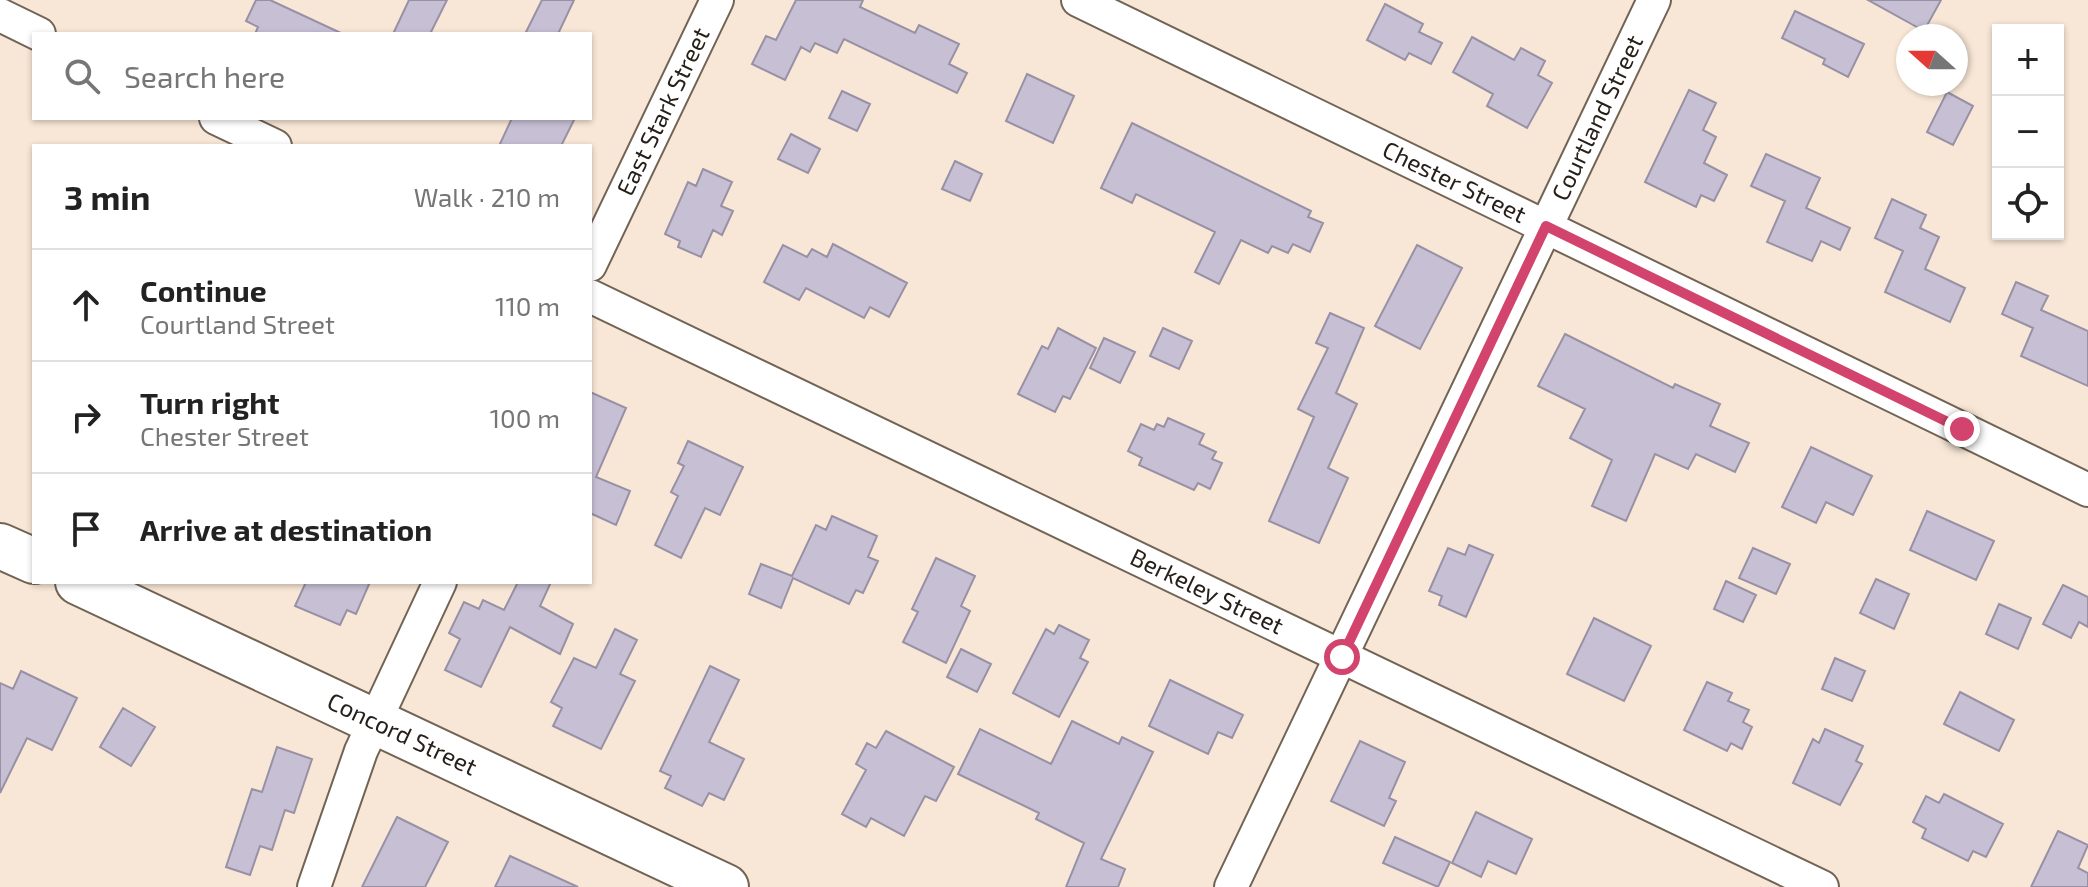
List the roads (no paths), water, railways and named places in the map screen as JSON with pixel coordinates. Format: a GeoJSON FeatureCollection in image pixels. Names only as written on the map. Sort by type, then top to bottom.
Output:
{"type":"FeatureCollection","features":[{"type":"Feature","properties":{"kind":"main road"},"geometry":{"type":"LineString","coordinates":[[0,546],[32,560]]}},
{"type":"Feature","properties":{"kind":"main road","name":"Concord Street"},"geometry":{"type":"LineString","coordinates":[[82,584],[726,887]]}},
{"type":"Feature","properties":{"kind":"street","name":"East Stark Street"},"geometry":{"type":"LineString","coordinates":[[592,261],[717,0]]}},
{"type":"Feature","properties":{"kind":"street","name":"Chester Street"},"geometry":{"type":"LineString","coordinates":[[1078,0],[2088,490]]}},
{"type":"Feature","properties":{"kind":"street","name":"Courtland Street"},"geometry":{"type":"LineString","coordinates":[[1231,887],[1654,0]]}},
{"type":"Feature","properties":{"kind":"street"},"geometry":{"type":"LineString","coordinates":[[0,15],[35,32]]}},
{"type":"Feature","properties":{"kind":"street"},"geometry":{"type":"LineString","coordinates":[[220,120],[271,144]]}},
{"type":"Feature","properties":{"kind":"street","name":"Berkeley Street"},"geometry":{"type":"LineString","coordinates":[[592,297],[1822,887]]}},
{"type":"Feature","properties":{"kind":"street"},"geometry":{"type":"LineString","coordinates":[[314,887],[375,721],[439,584]]}}]}
